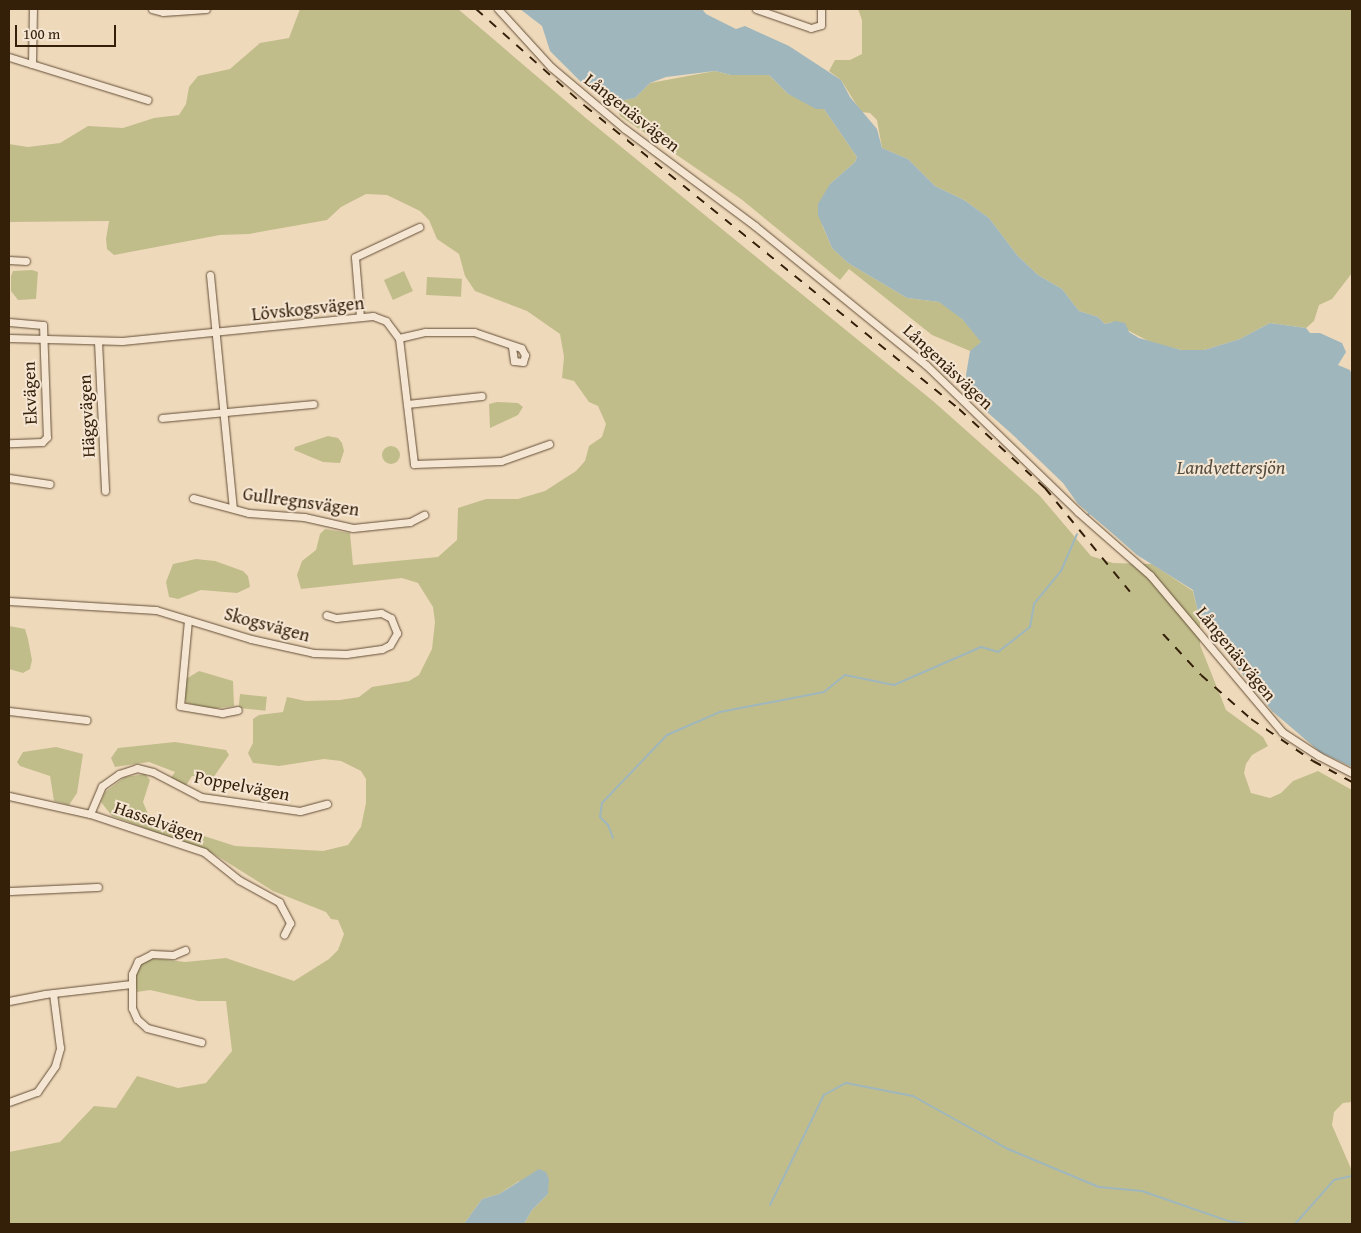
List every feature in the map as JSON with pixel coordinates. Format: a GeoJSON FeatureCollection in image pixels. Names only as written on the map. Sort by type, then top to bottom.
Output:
{"type":"FeatureCollection","features":[{"type":"Feature","properties":{"kind":"street"},"geometry":{"type":"LineString","coordinates":[[32,64],[33,9]]}},
{"type":"Feature","properties":{"kind":"street"},"geometry":{"type":"LineString","coordinates":[[152,9],[163,12],[206,9]]}},
{"type":"Feature","properties":{"kind":"street","name":"Långenäsvägen"},"geometry":{"type":"LineString","coordinates":[[498,9],[551,67],[617,123],[755,226],[926,365],[1078,512],[1150,575],[1278,727],[1319,756],[1352,773]]}},
{"type":"Feature","properties":{"kind":"street"},"geometry":{"type":"LineString","coordinates":[[756,9],[811,28],[818,28],[823,22],[821,9]]}},
{"type":"Feature","properties":{"kind":"street"},"geometry":{"type":"LineString","coordinates":[[9,57],[148,100]]}},
{"type":"Feature","properties":{"kind":"street"},"geometry":{"type":"LineString","coordinates":[[360,317],[355,257],[419,227]]}},
{"type":"Feature","properties":{"kind":"street"},"geometry":{"type":"LineString","coordinates":[[9,260],[26,261]]}},
{"type":"Feature","properties":{"kind":"street"},"geometry":{"type":"LineString","coordinates":[[210,275],[217,333]]}},
{"type":"Feature","properties":{"kind":"street","name":"Lövskogsvägen"},"geometry":{"type":"LineString","coordinates":[[9,338],[98,341],[217,333],[360,317],[381,319],[399,338]]}},
{"type":"Feature","properties":{"kind":"street","name":"Ekvägen"},"geometry":{"type":"LineString","coordinates":[[9,322],[43,325],[46,437],[42,442],[9,443]]}},
{"type":"Feature","properties":{"kind":"street"},"geometry":{"type":"LineString","coordinates":[[512,346],[474,332],[425,332],[399,338],[414,464],[500,461],[549,444]]}},
{"type":"Feature","properties":{"kind":"street","name":"Gullregnsvägen"},"geometry":{"type":"LineString","coordinates":[[217,333],[233,508]]}},
{"type":"Feature","properties":{"kind":"street","name":"Häggvägen"},"geometry":{"type":"LineString","coordinates":[[98,341],[105,491]]}},
{"type":"Feature","properties":{"kind":"street"},"geometry":{"type":"LineString","coordinates":[[407,404],[482,396]]}},
{"type":"Feature","properties":{"kind":"street"},"geometry":{"type":"LineString","coordinates":[[162,418],[224,414],[313,404]]}},
{"type":"Feature","properties":{"kind":"street"},"geometry":{"type":"LineString","coordinates":[[9,478],[50,484]]}},
{"type":"Feature","properties":{"kind":"street","name":"Gullregnsvägen"},"geometry":{"type":"LineString","coordinates":[[193,498],[249,513],[304,516],[352,528],[410,522],[424,515]]}},
{"type":"Feature","properties":{"kind":"street","name":"Skogsvägen"},"geometry":{"type":"LineString","coordinates":[[9,600],[147,608],[251,639],[314,653],[346,654],[382,649],[390,645],[398,633],[391,618],[381,613],[336,618],[326,615]]}},
{"type":"Feature","properties":{"kind":"street"},"geometry":{"type":"LineString","coordinates":[[188,620],[180,706],[222,713],[238,710]]}},
{"type":"Feature","properties":{"kind":"street"},"geometry":{"type":"LineString","coordinates":[[9,711],[86,720]]}},
{"type":"Feature","properties":{"kind":"street","name":"Poppelvägen"},"geometry":{"type":"LineString","coordinates":[[90,814],[102,786],[118,774],[137,768],[154,772],[201,797],[216,800],[300,811],[327,804]]}},
{"type":"Feature","properties":{"kind":"street","name":"Hasselvägen"},"geometry":{"type":"LineString","coordinates":[[9,796],[90,814],[204,852],[239,880],[280,902],[290,923],[284,935]]}},
{"type":"Feature","properties":{"kind":"street"},"geometry":{"type":"LineString","coordinates":[[9,891],[98,887]]}},
{"type":"Feature","properties":{"kind":"street"},"geometry":{"type":"LineString","coordinates":[[185,950],[173,955],[143,956],[134,966],[131,984],[132,1008],[141,1024],[201,1042]]}},
{"type":"Feature","properties":{"kind":"street"},"geometry":{"type":"LineString","coordinates":[[9,1001],[53,993],[131,984]]}},
{"type":"Feature","properties":{"kind":"street"},"geometry":{"type":"LineString","coordinates":[[9,1102],[32,1096],[44,1085],[55,1066],[60,1048],[53,993]]}},
{"type":"Feature","properties":{"kind":"shaded area"},"geometry":{"type":"Polygon","coordinates":[[[300,9],[458,9],[587,119],[933,401],[1040,496],[1091,556],[1113,563],[1152,564],[1193,591],[1200,621],[1200,645],[1226,710],[1263,737],[1268,746],[1252,755],[1246,764],[1244,773],[1251,793],[1270,798],[1281,793],[1293,781],[1318,771],[1352,790],[1352,1102],[1343,1103],[1334,1112],[1332,1125],[1352,1171],[1352,1224],[524,1224],[532,1210],[548,1194],[519,1181],[499,1194],[482,1199],[464,1224],[9,1224],[9,1152],[60,1142],[94,1106],[116,1108],[137,1076],[178,1088],[206,1083],[232,1051],[226,1001],[198,1001],[150,990],[137,992],[135,981],[140,964],[153,958],[185,962],[226,958],[294,981],[329,959],[338,950],[344,934],[338,920],[331,919],[326,912],[273,891],[214,854],[112,816],[101,802],[105,792],[125,777],[145,774],[150,780],[143,802],[148,814],[201,835],[235,846],[323,851],[348,845],[361,827],[366,803],[366,779],[361,771],[341,761],[324,759],[279,766],[253,763],[248,753],[253,743],[253,719],[259,715],[283,712],[287,697],[306,701],[340,700],[359,697],[372,687],[409,681],[419,675],[432,649],[435,622],[433,607],[418,583],[402,578],[301,589],[297,575],[302,561],[316,550],[320,534],[325,529],[350,533],[353,565],[438,557],[457,540],[458,508],[486,499],[518,499],[545,491],[576,471],[585,461],[589,446],[602,437],[606,424],[598,406],[589,402],[574,381],[562,378],[564,357],[560,334],[527,311],[475,291],[465,276],[459,254],[437,239],[429,220],[420,211],[387,195],[366,194],[341,207],[327,220],[249,234],[220,235],[114,255],[107,249],[106,239],[109,221],[9,222],[9,144],[28,147],[60,143],[88,126],[123,128],[154,118],[179,115],[186,104],[189,87],[198,76],[230,69],[260,43],[289,38],[300,9]]]}},
{"type":"Feature","properties":{"kind":"shaded area"},"geometry":{"type":"Polygon","coordinates":[[[858,9],[1352,9],[1352,273],[1332,299],[1319,305],[1314,321],[1306,328],[1270,323],[1240,339],[1204,350],[1181,350],[1152,343],[1112,322],[1105,324],[1098,317],[1079,311],[1062,289],[1038,275],[1017,255],[989,218],[964,200],[935,186],[908,159],[882,148],[877,120],[870,113],[861,112],[841,80],[829,71],[835,60],[850,60],[862,54],[862,20],[858,9]]]}},
{"type":"Feature","properties":{"kind":"shaded area"},"geometry":{"type":"Polygon","coordinates":[[[715,71],[731,75],[769,75],[788,94],[824,109],[857,157],[855,162],[830,184],[822,225],[832,248],[848,263],[907,298],[939,302],[955,312],[977,334],[981,342],[977,348],[970,351],[932,335],[849,269],[840,280],[741,199],[620,116],[615,102],[635,98],[650,83],[715,71]]]}},
{"type":"Feature","properties":{"kind":"shaded area"},"geometry":{"type":"Polygon","coordinates":[[[32,270],[38,272],[36,299],[18,300],[11,291],[13,271],[32,270]]]}},
{"type":"Feature","properties":{"kind":"shaded area"},"geometry":{"type":"Polygon","coordinates":[[[404,271],[413,291],[393,300],[384,280],[404,271]]]}},
{"type":"Feature","properties":{"kind":"shaded area"},"geometry":{"type":"Polygon","coordinates":[[[427,277],[462,279],[461,297],[426,295],[427,277]]]}},
{"type":"Feature","properties":{"kind":"shaded area"},"geometry":{"type":"Polygon","coordinates":[[[497,402],[518,403],[523,407],[518,415],[490,428],[489,404],[497,402]]]}},
{"type":"Feature","properties":{"kind":"shaded area"},"geometry":{"type":"Polygon","coordinates":[[[328,436],[338,438],[342,443],[344,451],[340,463],[323,462],[294,450],[295,447],[328,436]]]}},
{"type":"Feature","properties":{"kind":"shaded area"},"geometry":{"type":"Polygon","coordinates":[[[391,446],[397,449],[400,455],[397,461],[391,464],[385,461],[382,455],[385,449],[391,446]]]}},
{"type":"Feature","properties":{"kind":"shaded area"},"geometry":{"type":"Polygon","coordinates":[[[196,559],[215,561],[243,571],[248,576],[250,587],[237,593],[201,590],[178,599],[169,597],[166,582],[173,564],[196,559]]]}},
{"type":"Feature","properties":{"kind":"shaded area"},"geometry":{"type":"Polygon","coordinates":[[[9,626],[25,629],[28,639],[32,660],[30,669],[23,673],[9,669],[9,626]]]}},
{"type":"Feature","properties":{"kind":"shaded area"},"geometry":{"type":"Polygon","coordinates":[[[199,671],[233,681],[234,706],[211,709],[187,703],[184,696],[186,679],[199,671]]]}},
{"type":"Feature","properties":{"kind":"shaded area"},"geometry":{"type":"Polygon","coordinates":[[[240,694],[267,697],[265,711],[239,708],[240,694]]]}},
{"type":"Feature","properties":{"kind":"shaded area"},"geometry":{"type":"Polygon","coordinates":[[[175,742],[226,750],[229,755],[213,778],[192,776],[185,787],[170,779],[175,772],[149,762],[115,767],[111,758],[118,748],[175,742]]]}},
{"type":"Feature","properties":{"kind":"shaded area"},"geometry":{"type":"Polygon","coordinates":[[[56,747],[83,754],[77,793],[69,805],[54,801],[50,776],[20,766],[17,762],[23,752],[56,747]]]}},
{"type":"Feature","properties":{"kind":"water","name":"Landvettersjön"},"geometry":{"type":"Polygon","coordinates":[[[520,9],[702,9],[706,14],[736,29],[745,26],[789,46],[841,80],[850,97],[877,129],[882,148],[908,159],[935,186],[964,200],[989,218],[1017,255],[1038,275],[1062,289],[1079,311],[1098,317],[1105,324],[1116,321],[1125,323],[1129,332],[1139,338],[1181,350],[1204,350],[1240,339],[1270,323],[1306,328],[1310,333],[1320,333],[1342,343],[1346,352],[1338,365],[1350,370],[1352,376],[1352,767],[1320,752],[1272,711],[1200,621],[1193,590],[1137,555],[1078,504],[1063,483],[969,396],[966,375],[970,351],[981,342],[962,319],[939,302],[907,298],[848,263],[832,248],[818,215],[818,204],[830,184],[855,162],[857,157],[824,109],[816,109],[788,94],[769,75],[731,75],[715,71],[666,77],[650,83],[635,98],[615,102],[585,86],[550,51],[542,26],[520,9]]]}},
{"type":"Feature","properties":{"kind":"water"},"geometry":{"type":"Polygon","coordinates":[[[539,1169],[546,1172],[549,1179],[548,1194],[532,1210],[524,1224],[464,1224],[482,1199],[499,1194],[539,1169]]]}},
{"type":"Feature","properties":{"kind":"waterway"},"geometry":{"type":"LineString","coordinates":[[613,838],[608,825],[600,817],[602,803],[667,735],[720,712],[824,692],[845,675],[894,685],[981,647],[998,652],[1030,627],[1034,604],[1061,571],[1077,534]]}},
{"type":"Feature","properties":{"kind":"waterway"},"geometry":{"type":"LineString","coordinates":[[770,1205],[824,1095],[846,1083],[913,1096],[1008,1149],[1099,1187],[1142,1191],[1228,1221],[1247,1224]]}},
{"type":"Feature","properties":{"kind":"waterway"},"geometry":{"type":"LineString","coordinates":[[1295,1224],[1334,1180],[1352,1176]]}},
{"type":"Feature","properties":{"kind":"railway"},"geometry":{"type":"LineString","coordinates":[[476,9],[585,106],[959,409],[1045,488],[1130,592]]}},
{"type":"Feature","properties":{"kind":"railway"},"geometry":{"type":"LineString","coordinates":[[1163,634],[1201,675],[1251,719],[1313,761],[1352,782]]}}]}
